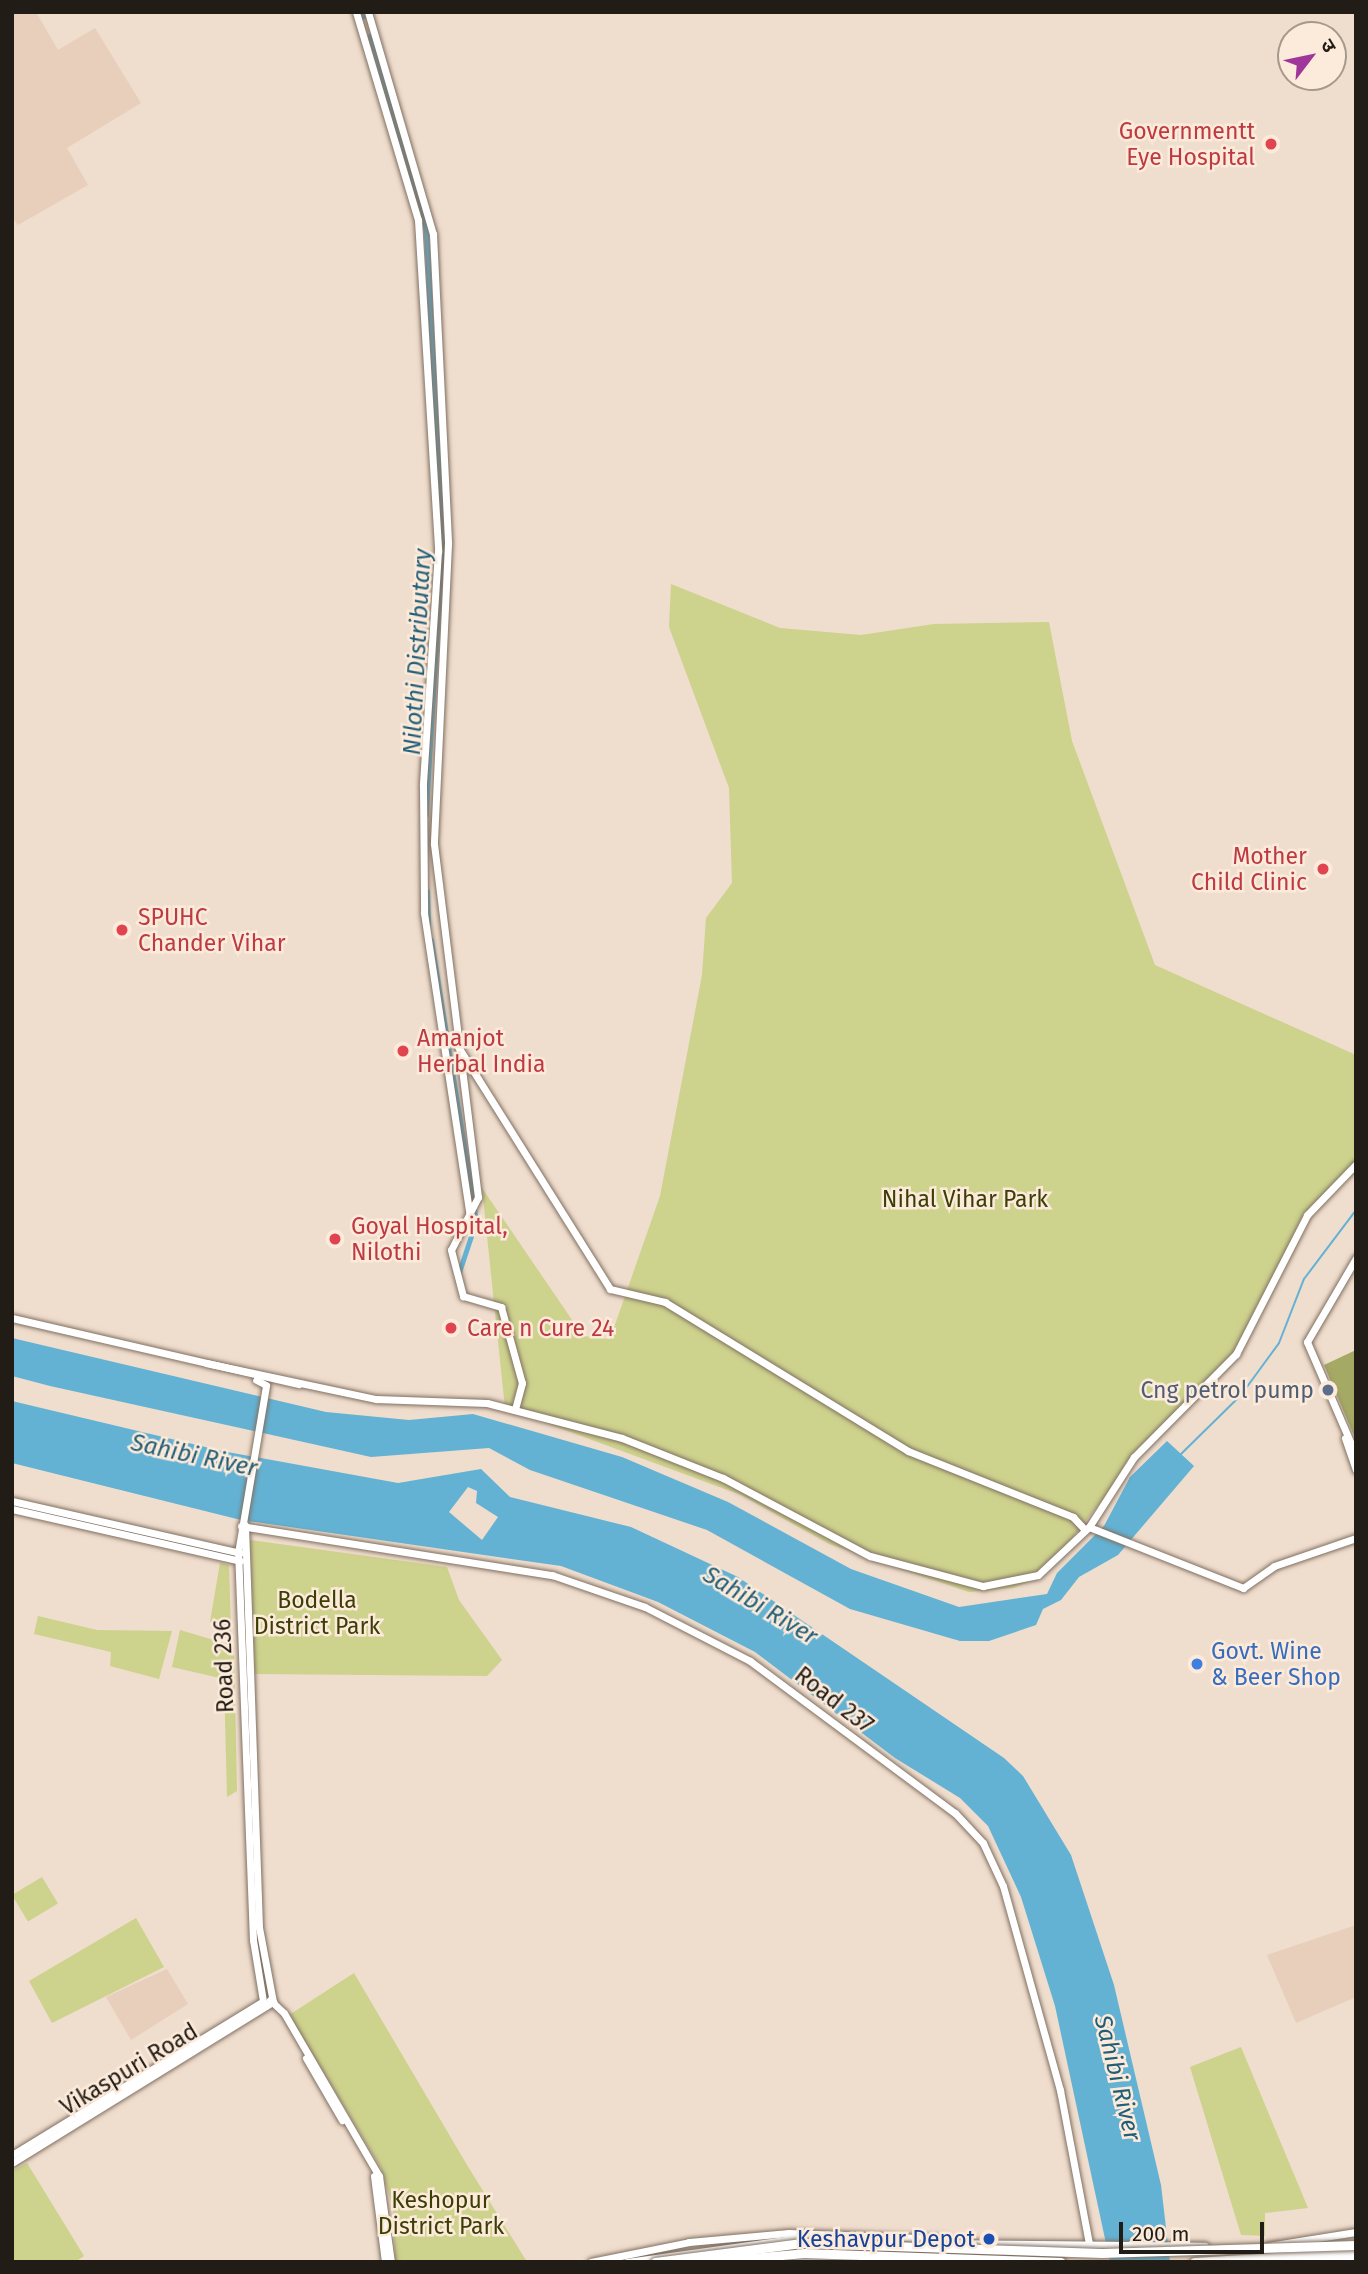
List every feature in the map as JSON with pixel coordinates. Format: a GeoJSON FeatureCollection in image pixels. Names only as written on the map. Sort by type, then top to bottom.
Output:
{"type":"FeatureCollection","features":[{"type":"Feature","properties":{"kind":"main road"},"geometry":{"type":"LineString","coordinates":[[655,2262],[802,2244],[1102,2253],[1356,2244]]}},
{"type":"Feature","properties":{"kind":"main road"},"geometry":{"type":"LineString","coordinates":[[706,2262],[804,2253],[1060,2262]]}},
{"type":"Feature","properties":{"kind":"main road"},"geometry":{"type":"LineString","coordinates":[[1194,2262],[1356,2255]]}},
{"type":"Feature","properties":{"kind":"street"},"geometry":{"type":"LineString","coordinates":[[356,12],[418,219],[438,551],[423,786],[424,913],[473,1209]]}},
{"type":"Feature","properties":{"kind":"street"},"geometry":{"type":"LineString","coordinates":[[368,12],[433,234],[448,544],[434,844],[473,1209],[451,1245],[458,1290],[502,1307],[522,1384],[515,1410]]}},
{"type":"Feature","properties":{"kind":"street"},"geometry":{"type":"LineString","coordinates":[[457,1045],[610,1289],[665,1302],[897,1445],[1073,1517],[1089,1528],[1131,1547],[1243,1588],[1274,1566],[1356,1538]]}},
{"type":"Feature","properties":{"kind":"street"},"geometry":{"type":"LineString","coordinates":[[206,1363],[243,1376],[376,1399],[515,1410],[630,1440],[718,1476],[870,1556],[941,1579],[983,1586],[1023,1582],[1052,1566],[1089,1528],[1133,1457],[1236,1354],[1307,1215],[1356,1164]]}},
{"type":"Feature","properties":{"kind":"street"},"geometry":{"type":"LineString","coordinates":[[1356,1258],[1307,1342],[1356,1470]]}},
{"type":"Feature","properties":{"kind":"street"},"geometry":{"type":"LineString","coordinates":[[12,1318],[206,1363],[268,1381]]}},
{"type":"Feature","properties":{"kind":"street"},"geometry":{"type":"LineString","coordinates":[[268,1381],[243,1525],[259,1927],[271,2006],[374,2175],[386,2224],[391,2262]]}},
{"type":"Feature","properties":{"kind":"street"},"geometry":{"type":"LineString","coordinates":[[1345,1437],[1356,1455]]}},
{"type":"Feature","properties":{"kind":"street"},"geometry":{"type":"LineString","coordinates":[[12,1501],[243,1557]]}},
{"type":"Feature","properties":{"kind":"street"},"geometry":{"type":"LineString","coordinates":[[12,1509],[243,1557]]}},
{"type":"Feature","properties":{"kind":"street","name":"Road 237"},"geometry":{"type":"LineString","coordinates":[[243,1525],[552,1575],[645,1607],[750,1661],[955,1812],[983,1843],[1003,1886],[1060,2090],[1089,2243]]}},
{"type":"Feature","properties":{"kind":"street","name":"Road 236"},"geometry":{"type":"LineString","coordinates":[[243,1557],[253,1940],[262,2000]]}},
{"type":"Feature","properties":{"kind":"street"},"geometry":{"type":"LineString","coordinates":[[262,2000],[271,2006]]}},
{"type":"Feature","properties":{"kind":"street","name":"Vikaspuri Road"},"geometry":{"type":"LineString","coordinates":[[12,2155],[262,2000]]}},
{"type":"Feature","properties":{"kind":"street","name":"Vikaspuri Road"},"geometry":{"type":"LineString","coordinates":[[12,2164],[271,2006]]}},
{"type":"Feature","properties":{"kind":"street"},"geometry":{"type":"LineString","coordinates":[[385,2262],[386,2224]]}},
{"type":"Feature","properties":{"kind":"street"},"geometry":{"type":"LineString","coordinates":[[1268,2246],[1356,2232]]}},
{"type":"Feature","properties":{"kind":"street"},"geometry":{"type":"LineString","coordinates":[[591,2262],[689,2242],[789,2233],[1002,2244]]}},
{"type":"Feature","properties":{"kind":"street"},"geometry":{"type":"LineString","coordinates":[[627,2262],[739,2244],[836,2240],[951,2244],[1356,2244]]}},
{"type":"Feature","properties":{"kind":"street"},"geometry":{"type":"LineString","coordinates":[[834,2261],[836,2240]]}},
{"type":"Feature","properties":{"kind":"street"},"geometry":{"type":"LineString","coordinates":[[950,2262],[951,2244]]}},
{"type":"Feature","properties":{"kind":"street"},"geometry":{"type":"LineString","coordinates":[[1303,2262],[1356,2255]]}},
{"type":"Feature","properties":{"kind":"street"},"geometry":{"type":"LineString","coordinates":[[741,2262],[852,2262]]}},
{"type":"Feature","properties":{"kind":"shaded area"},"geometry":{"type":"Polygon","coordinates":[[[12,12],[36,12],[58,50],[95,28],[141,103],[67,148],[88,185],[18,225],[12,217],[12,12]]]}},
{"type":"Feature","properties":{"kind":"shaded area"},"geometry":{"type":"Polygon","coordinates":[[[1356,1925],[1356,1997],[1296,2023],[1267,1955],[1356,1925]]]}},
{"type":"Feature","properties":{"kind":"shaded area"},"geometry":{"type":"Polygon","coordinates":[[[167,1969],[188,2004],[131,2040],[106,1997],[167,1969]]]}},
{"type":"Feature","properties":{"kind":"green space","name":"Nihal Vihar Park"},"geometry":{"type":"Polygon","coordinates":[[[671,584],[780,628],[861,635],[934,624],[1049,622],[1072,741],[1155,965],[1356,1055],[1356,1164],[1314,1207],[1242,1351],[1153,1436],[1041,1577],[1013,1588],[969,1592],[829,1544],[741,1495],[505,1408],[482,1188],[583,1336],[610,1339],[660,1196],[702,975],[706,918],[732,883],[729,788],[669,627],[671,584]]]}},
{"type":"Feature","properties":{"kind":"green space"},"geometry":{"type":"Polygon","coordinates":[[[1356,1350],[1356,1440],[1324,1365],[1356,1350]]]}},
{"type":"Feature","properties":{"kind":"green space","name":"Bodella District Park"},"geometry":{"type":"Polygon","coordinates":[[[250,1540],[447,1567],[459,1600],[502,1660],[487,1676],[255,1674],[250,1540]]]}},
{"type":"Feature","properties":{"kind":"green space"},"geometry":{"type":"Polygon","coordinates":[[[220,1563],[229,1565],[231,1632],[210,1622],[220,1563]]]}},
{"type":"Feature","properties":{"kind":"green space"},"geometry":{"type":"Polygon","coordinates":[[[38,1616],[97,1630],[172,1631],[159,1679],[110,1666],[111,1652],[34,1634],[38,1616]]]}},
{"type":"Feature","properties":{"kind":"green space"},"geometry":{"type":"Polygon","coordinates":[[[180,1630],[234,1646],[237,1791],[227,1797],[224,1679],[172,1667],[180,1630]]]}},
{"type":"Feature","properties":{"kind":"green space"},"geometry":{"type":"Polygon","coordinates":[[[42,1877],[58,1904],[28,1922],[12,1895],[42,1877]]]}},
{"type":"Feature","properties":{"kind":"green space"},"geometry":{"type":"Polygon","coordinates":[[[136,1918],[164,1967],[52,2023],[29,1981],[136,1918]]]}},
{"type":"Feature","properties":{"kind":"green space","name":"Keshopur District Park"},"geometry":{"type":"Polygon","coordinates":[[[354,1973],[527,2262],[395,2262],[393,2208],[381,2168],[289,2015],[354,1973]]]}},
{"type":"Feature","properties":{"kind":"green space"},"geometry":{"type":"Polygon","coordinates":[[[1241,2047],[1308,2208],[1265,2213],[1265,2236],[1241,2235],[1190,2067],[1241,2047]]]}},
{"type":"Feature","properties":{"kind":"green space"},"geometry":{"type":"Polygon","coordinates":[[[27,2163],[84,2256],[75,2262],[12,2262],[12,2171],[27,2163]]]}},
{"type":"Feature","properties":{"kind":"water"},"geometry":{"type":"Polygon","coordinates":[[[12,1338],[326,1412],[409,1420],[473,1414],[622,1457],[728,1502],[851,1569],[959,1607],[1047,1594],[1057,1573],[1104,1526],[1130,1477],[1167,1441],[1194,1466],[1118,1555],[1079,1577],[1061,1600],[1043,1609],[1036,1625],[989,1641],[960,1641],[850,1609],[707,1530],[530,1470],[489,1448],[371,1457],[50,1386],[12,1376],[12,1338]]]}},
{"type":"Feature","properties":{"kind":"water","name":"Sahibi River"},"geometry":{"type":"Polygon","coordinates":[[[12,1401],[222,1451],[398,1483],[481,1469],[510,1497],[631,1527],[738,1577],[1004,1758],[1023,1776],[1071,1855],[1114,1985],[1161,2185],[1170,2262],[1110,2262],[1055,2006],[1021,1897],[988,1826],[960,1798],[895,1758],[755,1652],[658,1602],[561,1566],[241,1520],[12,1463],[12,1401]],[[468,1487],[449,1512],[482,1540],[498,1517],[476,1503],[477,1491],[468,1487]]]}},
{"type":"Feature","properties":{"kind":"waterway","name":"Nilothi Distributary"},"geometry":{"type":"LineString","coordinates":[[361,12],[363,17]]}},
{"type":"Feature","properties":{"kind":"waterway","name":"Nilothi Distributary"},"geometry":{"type":"LineString","coordinates":[[370,36],[426,230],[442,542],[426,815]]}},
{"type":"Feature","properties":{"kind":"waterway","name":"Nilothi Distributary"},"geometry":{"type":"LineString","coordinates":[[427,891],[428,923]]}},
{"type":"Feature","properties":{"kind":"waterway","name":"Nilothi Distributary"},"geometry":{"type":"LineString","coordinates":[[431,940],[476,1221],[459,1272]]}},
{"type":"Feature","properties":{"kind":"waterway"},"geometry":{"type":"LineString","coordinates":[[1179,1456],[1241,1395],[1279,1343],[1304,1279],[1356,1210]]}},
{"type":"Feature","properties":{"kind":"place","name":"Governmentt Eye Hospital"},"geometry":{"type":"Point","coordinates":[1271,144]}},
{"type":"Feature","properties":{"kind":"place","name":"Mother Child Clinic"},"geometry":{"type":"Point","coordinates":[1323,869]}},
{"type":"Feature","properties":{"kind":"place","name":"SPUHC Chander Vihar"},"geometry":{"type":"Point","coordinates":[122,930]}},
{"type":"Feature","properties":{"kind":"place","name":"Amanjot Herbal India"},"geometry":{"type":"Point","coordinates":[403,1051]}},
{"type":"Feature","properties":{"kind":"place","name":"Goyal Hospital, Nilothi"},"geometry":{"type":"Point","coordinates":[335,1239]}},
{"type":"Feature","properties":{"kind":"place","name":"Care n Cure 24"},"geometry":{"type":"Point","coordinates":[451,1328]}},
{"type":"Feature","properties":{"kind":"place","name":"Cng petrol pump"},"geometry":{"type":"Point","coordinates":[1328,1390]}},
{"type":"Feature","properties":{"kind":"place","name":"Govt. Wine & Beer Shop"},"geometry":{"type":"Point","coordinates":[1197,1664]}},
{"type":"Feature","properties":{"kind":"place","name":"Keshavpur Depot"},"geometry":{"type":"Point","coordinates":[989,2239]}}]}
